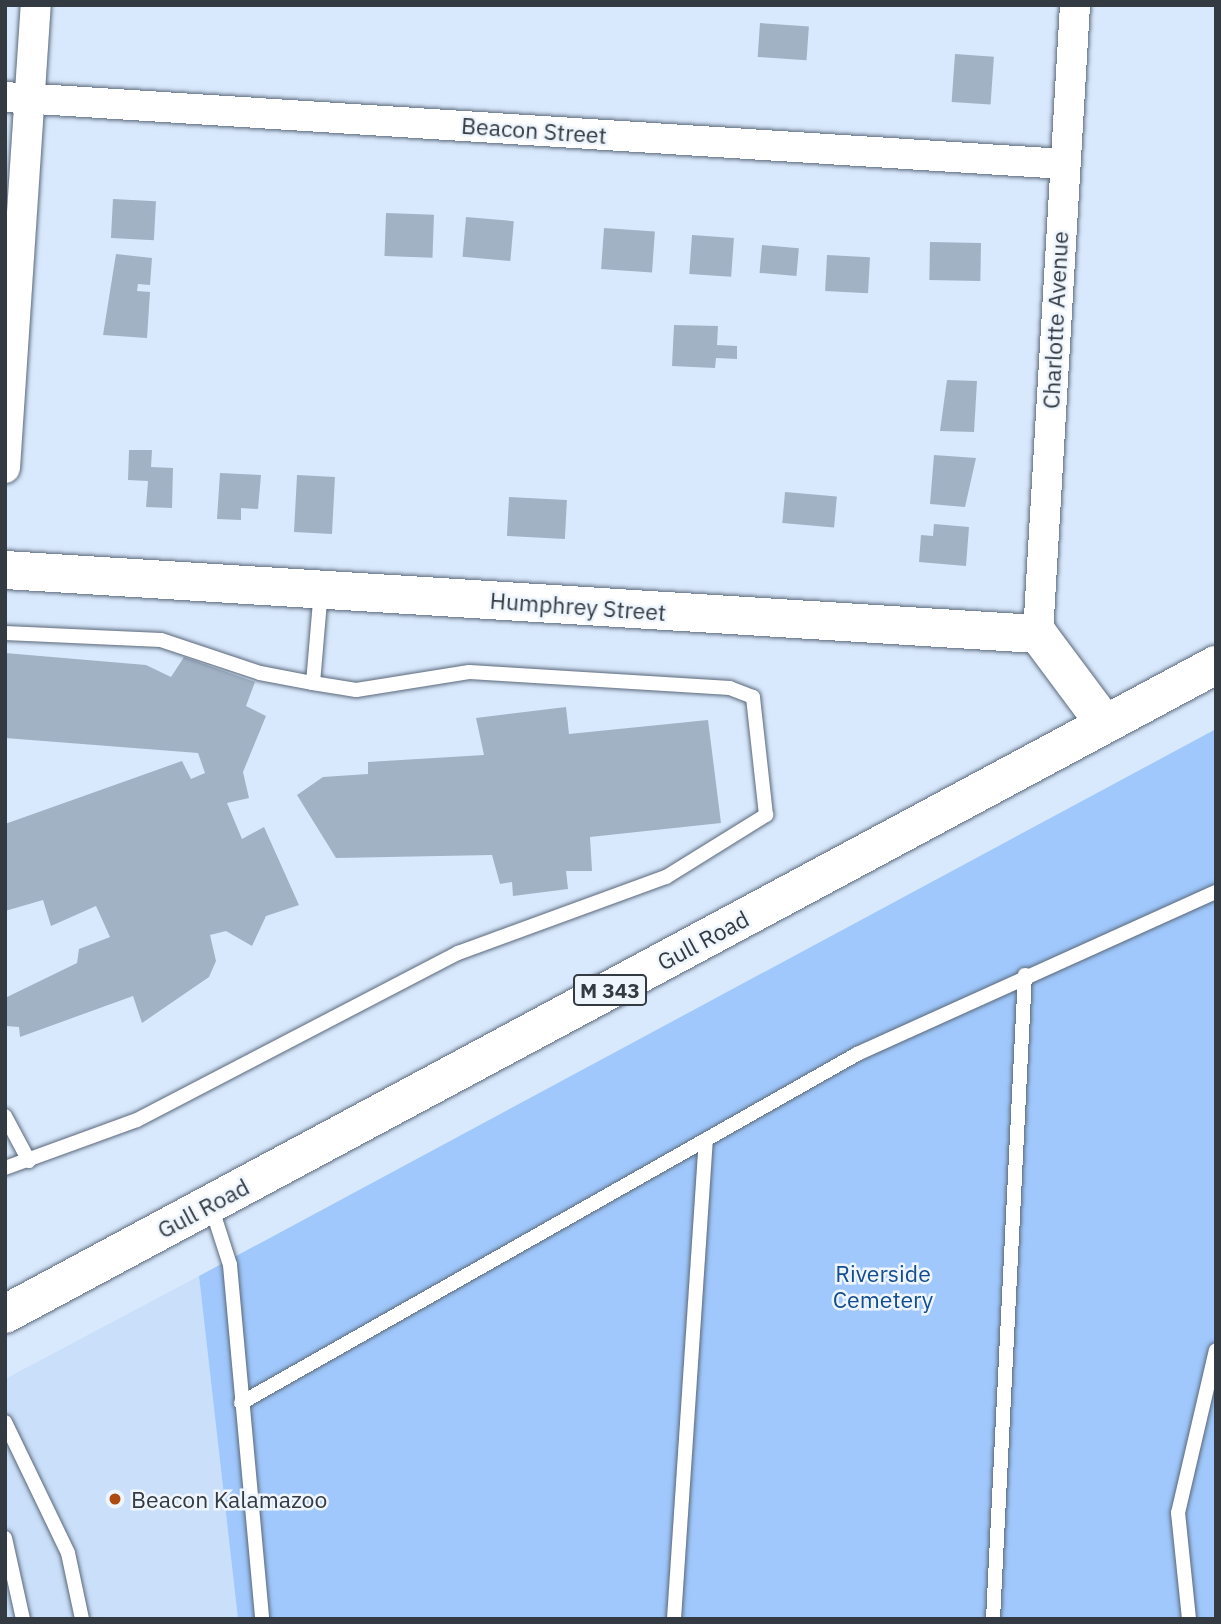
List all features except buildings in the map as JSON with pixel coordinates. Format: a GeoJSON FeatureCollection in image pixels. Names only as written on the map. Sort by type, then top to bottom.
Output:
{"type":"FeatureCollection","features":[{"type":"Feature","properties":{"kind":"main road","name":"Humphrey Street"},"geometry":{"type":"LineString","coordinates":[[5,570],[1038,634]]}},
{"type":"Feature","properties":{"kind":"main road"},"geometry":{"type":"LineString","coordinates":[[1038,634],[1105,724]]}},
{"type":"Feature","properties":{"kind":"main road","name":"Gull Road"},"geometry":{"type":"LineString","coordinates":[[5,1314],[1216,666]]}},
{"type":"Feature","properties":{"kind":"street"},"geometry":{"type":"LineString","coordinates":[[5,468],[17,98],[36,5]]}},
{"type":"Feature","properties":{"kind":"street","name":"Charlotte Avenue"},"geometry":{"type":"LineString","coordinates":[[1038,634],[1063,164],[1076,5]]}},
{"type":"Feature","properties":{"kind":"street","name":"Beacon Street"},"geometry":{"type":"LineString","coordinates":[[17,98],[1063,164]]}},
{"type":"Feature","properties":{"kind":"lane"},"geometry":{"type":"LineString","coordinates":[[313,683],[321,590]]}},
{"type":"Feature","properties":{"kind":"lane"},"geometry":{"type":"LineString","coordinates":[[5,633],[161,640],[260,673],[356,690],[469,672],[730,688],[753,697],[766,815],[666,877],[458,953],[137,1119],[5,1168]]}},
{"type":"Feature","properties":{"kind":"lane"},"geometry":{"type":"LineString","coordinates":[[241,1403],[857,1054],[1025,975],[1216,892]]}},
{"type":"Feature","properties":{"kind":"lane"},"geometry":{"type":"LineString","coordinates":[[993,1619],[1025,975]]}},
{"type":"Feature","properties":{"kind":"lane"},"geometry":{"type":"LineString","coordinates":[[5,1116],[29,1161]]}},
{"type":"Feature","properties":{"kind":"lane"},"geometry":{"type":"LineString","coordinates":[[674,1619],[706,1140]]}},
{"type":"Feature","properties":{"kind":"lane"},"geometry":{"type":"LineString","coordinates":[[210,1205],[230,1265],[262,1619]]}},
{"type":"Feature","properties":{"kind":"lane"},"geometry":{"type":"LineString","coordinates":[[1189,1619],[1178,1513],[1216,1350]]}},
{"type":"Feature","properties":{"kind":"lane"},"geometry":{"type":"LineString","coordinates":[[5,1422],[68,1553],[82,1619]]}},
{"type":"Feature","properties":{"kind":"lane"},"geometry":{"type":"LineString","coordinates":[[5,1538],[23,1619]]}},
{"type":"Feature","properties":{"kind":"shaded area","name":"Beacon Kalamazoo"},"geometry":{"type":"Polygon","coordinates":[[[199,1276],[238,1619],[5,1619],[5,1379],[199,1276]]]}},
{"type":"Feature","properties":{"kind":"green space","name":"Riverside Cemetery"},"geometry":{"type":"Polygon","coordinates":[[[1216,729],[1216,1619],[238,1619],[199,1276],[1216,729]]]}},
{"type":"Feature","properties":{"kind":"place","name":"Beacon Kalamazoo"},"geometry":{"type":"Point","coordinates":[115,1499]}}]}
